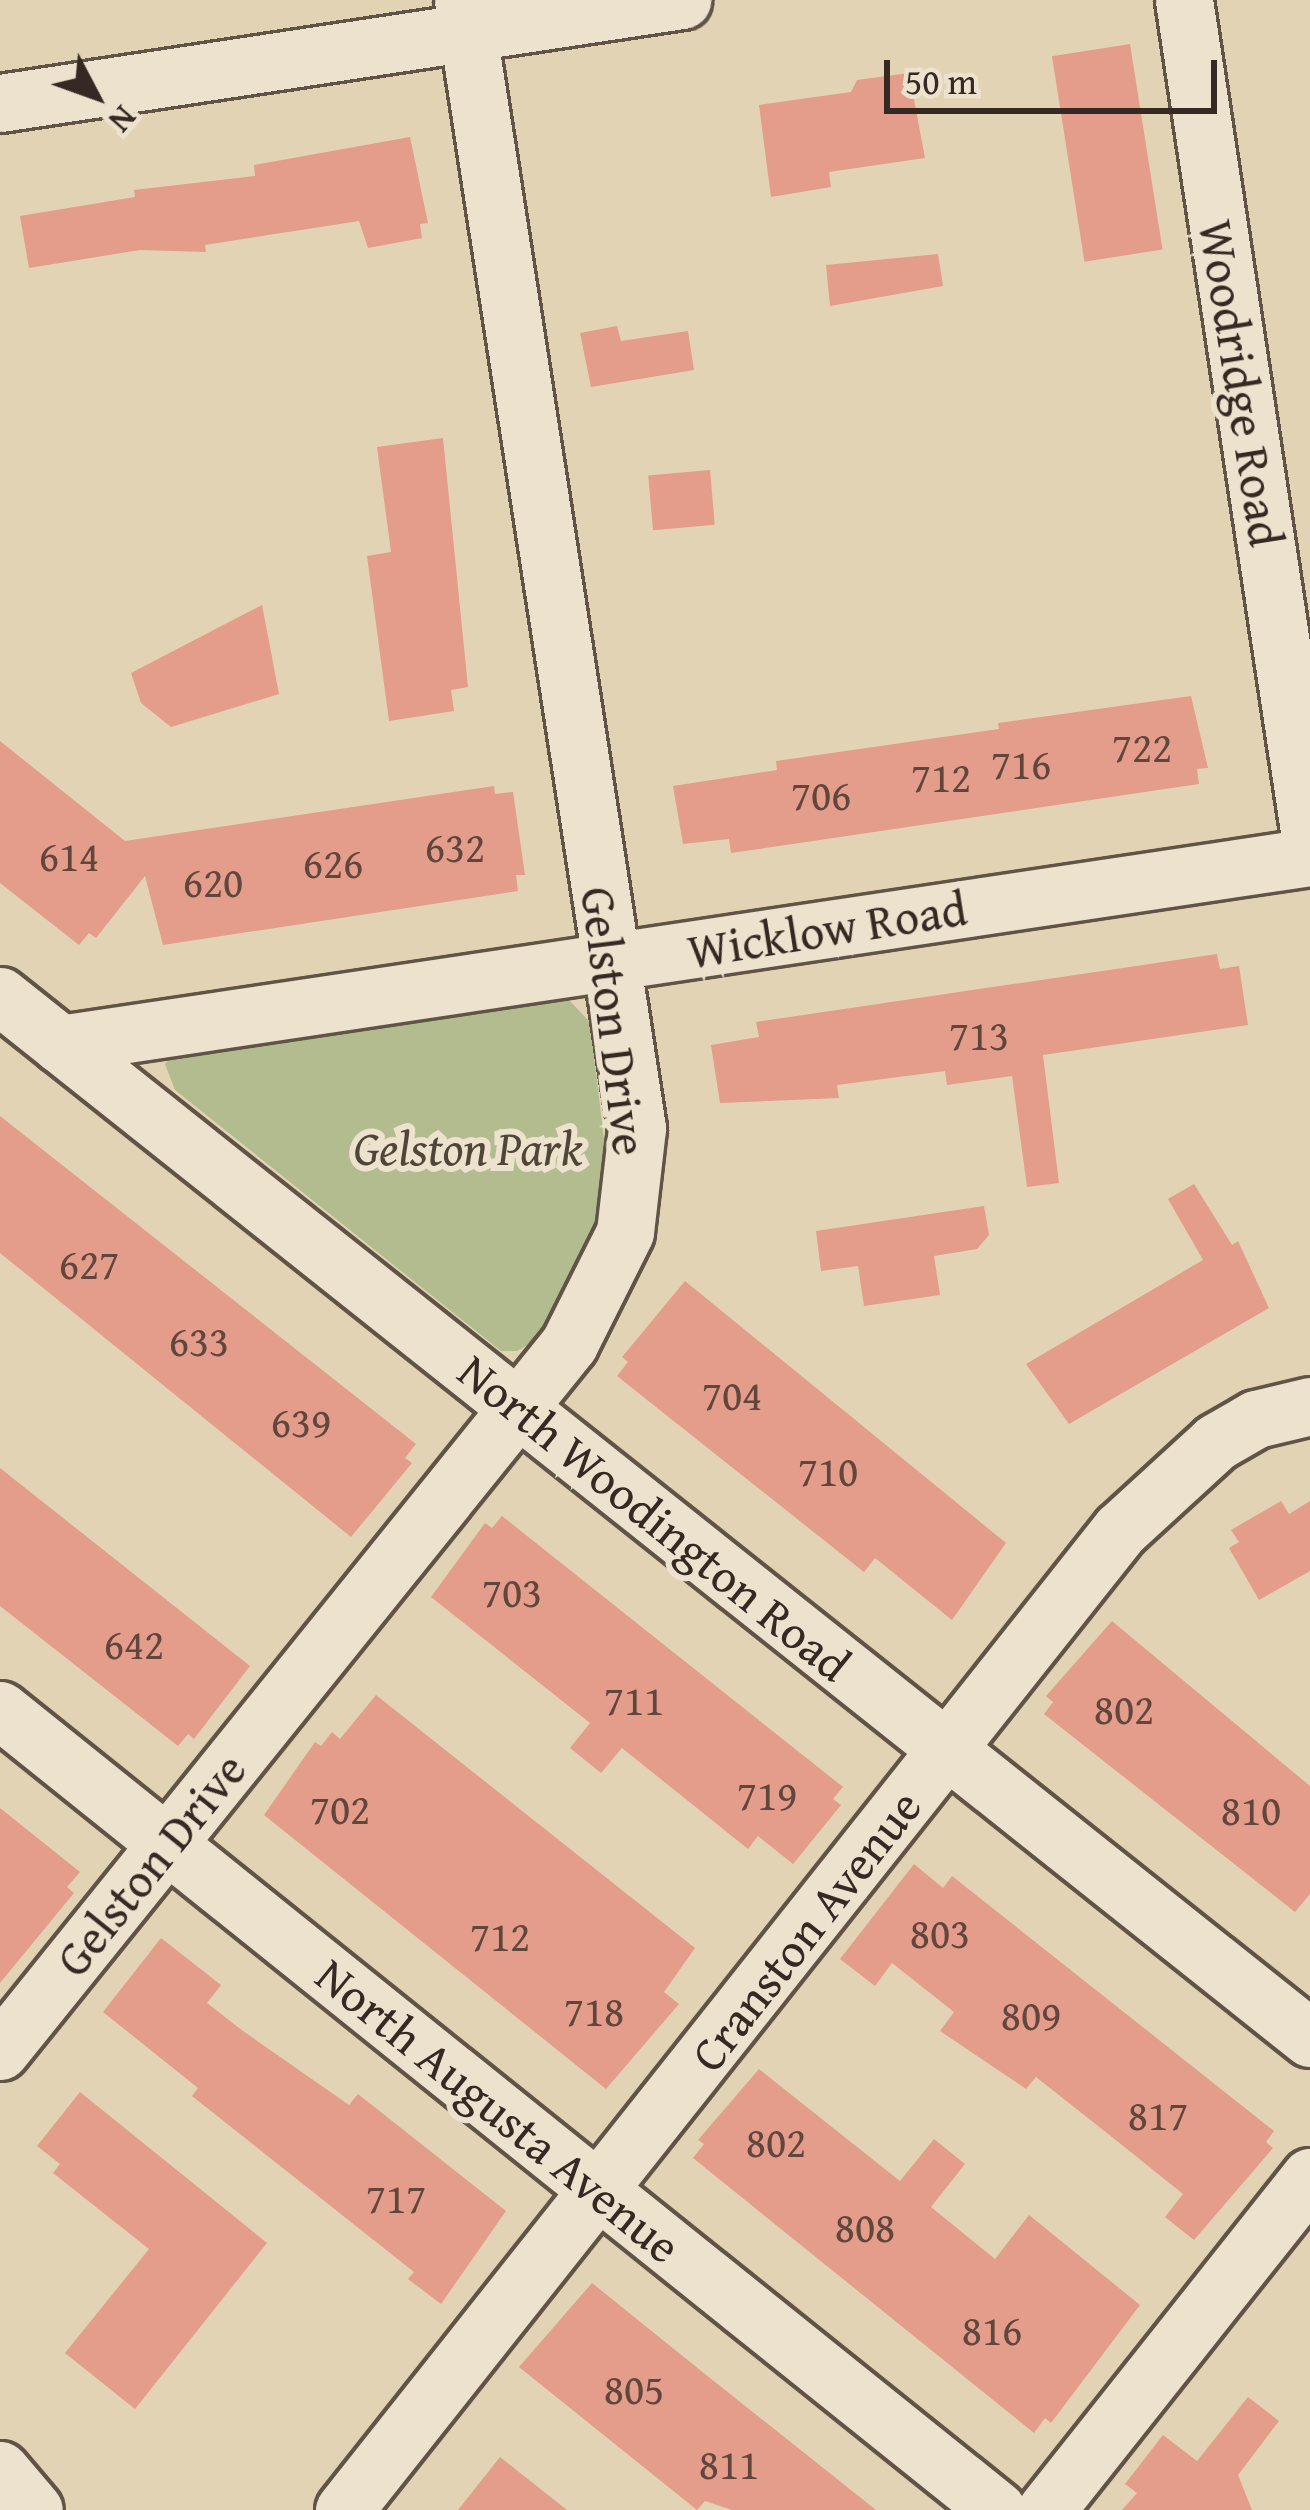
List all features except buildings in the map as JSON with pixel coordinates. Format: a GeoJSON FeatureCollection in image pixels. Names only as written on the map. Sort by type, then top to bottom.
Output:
{"type":"FeatureCollection","features":[{"type":"Feature","properties":{"kind":"street"},"geometry":{"type":"LineString","coordinates":[[0,103],[466,15],[682,0]]}},
{"type":"Feature","properties":{"kind":"street","name":"Woodridge Road"},"geometry":{"type":"LineString","coordinates":[[1184,0],[1310,837]]}},
{"type":"Feature","properties":{"kind":"street","name":"Gelston Drive"},"geometry":{"type":"LineString","coordinates":[[0,2051],[569,1344],[626,1232],[637,1128],[466,15]]}},
{"type":"Feature","properties":{"kind":"street","name":"Wicklow Road"},"geometry":{"type":"LineString","coordinates":[[60,1044],[1310,856]]}},
{"type":"Feature","properties":{"kind":"street","name":"North Woodington Road"},"geometry":{"type":"LineString","coordinates":[[0,996],[1310,2038]]}},
{"type":"Feature","properties":{"kind":"street","name":"Cranston Avenue"},"geometry":{"type":"LineString","coordinates":[[344,2510],[1120,1530],[1179,1472],[1256,1419],[1310,1406]]}},
{"type":"Feature","properties":{"kind":"street","name":"North Augusta Avenue"},"geometry":{"type":"LineString","coordinates":[[0,1710],[997,2510]]}},
{"type":"Feature","properties":{"kind":"street"},"geometry":{"type":"LineString","coordinates":[[1046,2510],[1310,2177]]}},
{"type":"Feature","properties":{"kind":"street"},"geometry":{"type":"LineString","coordinates":[[0,2470],[34,2510]]}},
{"type":"Feature","properties":{"kind":"green space","name":"Gelston Park"},"geometry":{"type":"Polygon","coordinates":[[[566,997],[590,1022],[608,1173],[598,1243],[540,1338],[517,1351],[501,1351],[175,1090],[165,1064],[180,1048],[566,997]]]}}]}
